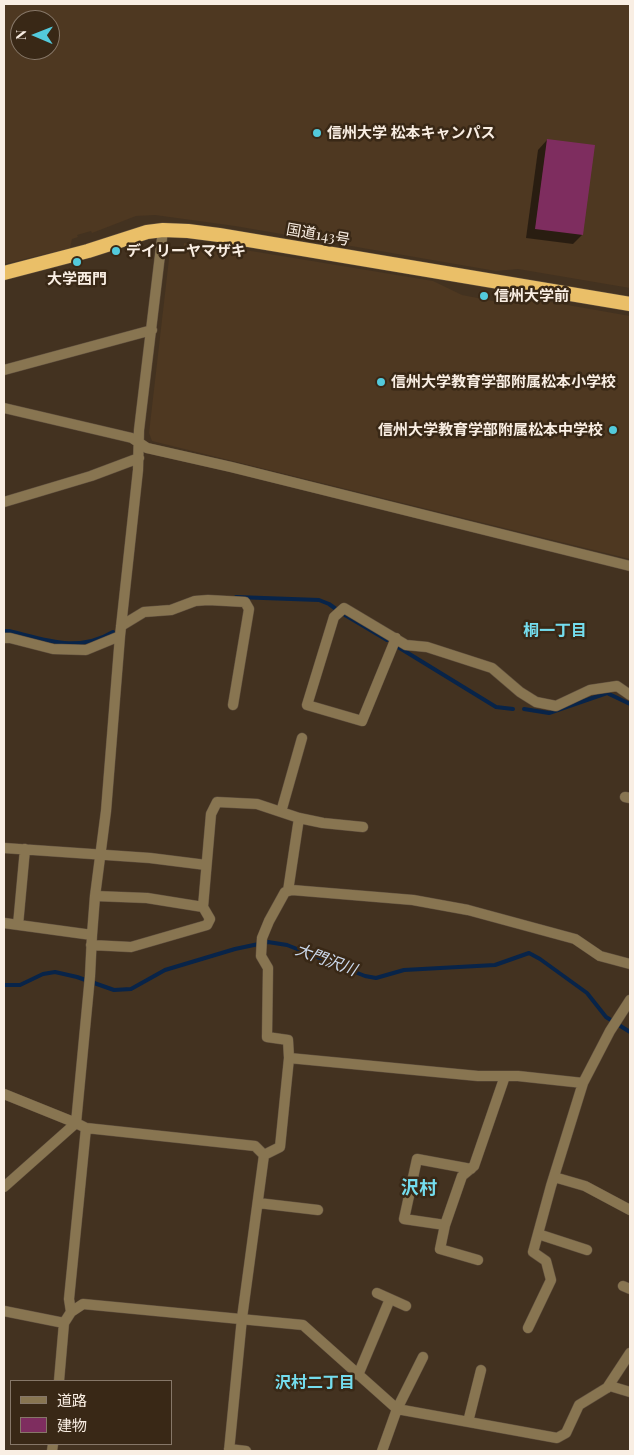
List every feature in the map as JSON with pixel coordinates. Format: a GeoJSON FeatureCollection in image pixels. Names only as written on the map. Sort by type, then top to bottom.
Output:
{"type":"FeatureCollection","features":[{"type":"Feature","properties":{"kind":"highway","name":"国道143号"},"geometry":{"type":"LineString","coordinates":[[4,273],[88,251],[133,236],[163,230],[219,235],[630,304]]}},
{"type":"Feature","properties":{"kind":"street"},"geometry":{"type":"LineString","coordinates":[[4,1187],[76,1123],[89,988],[95,896],[106,811],[140,430],[163,230]]}},
{"type":"Feature","properties":{"kind":"street"},"geometry":{"type":"LineString","coordinates":[[4,370],[152,330]]}},
{"type":"Feature","properties":{"kind":"street"},"geometry":{"type":"LineString","coordinates":[[4,408],[132,438],[148,448],[630,566]]}},
{"type":"Feature","properties":{"kind":"street"},"geometry":{"type":"LineString","coordinates":[[4,502],[91,476],[139,458]]}},
{"type":"Feature","properties":{"kind":"street"},"geometry":{"type":"LineString","coordinates":[[4,638],[53,649],[86,650],[121,631],[144,612],[172,610],[195,601],[245,602],[249,609],[232,706]]}},
{"type":"Feature","properties":{"kind":"street"},"geometry":{"type":"LineString","coordinates":[[396,638],[362,721],[306,705],[334,617],[344,608],[396,638],[406,645],[427,647],[492,668],[520,692],[536,702],[556,706],[590,690],[617,686],[630,695]]}},
{"type":"Feature","properties":{"kind":"street"},"geometry":{"type":"LineString","coordinates":[[281,812],[302,738]]}},
{"type":"Feature","properties":{"kind":"street"},"geometry":{"type":"LineString","coordinates":[[4,923],[131,947],[207,925],[210,918],[203,908],[206,865],[211,814],[217,802],[257,804],[298,818],[323,823],[363,827]]}},
{"type":"Feature","properties":{"kind":"street"},"geometry":{"type":"LineString","coordinates":[[288,891],[298,818]]}},
{"type":"Feature","properties":{"kind":"street"},"geometry":{"type":"LineString","coordinates":[[4,848],[150,858],[206,865]]}},
{"type":"Feature","properties":{"kind":"street"},"geometry":{"type":"LineString","coordinates":[[18,925],[25,849]]}},
{"type":"Feature","properties":{"kind":"street"},"geometry":{"type":"LineString","coordinates":[[264,1155],[280,1147],[289,1058],[288,1040],[267,1037],[268,968],[261,956],[262,944],[269,920],[285,892],[292,890],[413,900],[468,910],[575,939],[600,956],[630,964]]}},
{"type":"Feature","properties":{"kind":"street"},"geometry":{"type":"LineString","coordinates":[[95,896],[147,898],[203,908]]}},
{"type":"Feature","properties":{"kind":"street"},"geometry":{"type":"LineString","coordinates":[[528,1328],[551,1280],[546,1261],[534,1252],[554,1177],[583,1083],[610,1031],[630,1000]]}},
{"type":"Feature","properties":{"kind":"street"},"geometry":{"type":"LineString","coordinates":[[289,1058],[478,1076],[505,1076],[583,1083]]}},
{"type":"Feature","properties":{"kind":"street"},"geometry":{"type":"LineString","coordinates":[[478,1260],[440,1249],[445,1225],[462,1176],[474,1166],[505,1076]]}},
{"type":"Feature","properties":{"kind":"street"},"geometry":{"type":"LineString","coordinates":[[4,1094],[86,1128],[255,1146],[264,1155]]}},
{"type":"Feature","properties":{"kind":"street"},"geometry":{"type":"LineString","coordinates":[[71,1312],[69,1299],[86,1128]]}},
{"type":"Feature","properties":{"kind":"street"},"geometry":{"type":"LineString","coordinates":[[246,1451],[229,1450],[242,1318],[264,1155]]}},
{"type":"Feature","properties":{"kind":"street"},"geometry":{"type":"LineString","coordinates":[[445,1225],[404,1219],[418,1159],[471,1169]]}},
{"type":"Feature","properties":{"kind":"street"},"geometry":{"type":"LineString","coordinates":[[554,1177],[585,1186],[630,1210]]}},
{"type":"Feature","properties":{"kind":"street"},"geometry":{"type":"LineString","coordinates":[[258,1203],[318,1210]]}},
{"type":"Feature","properties":{"kind":"street"},"geometry":{"type":"LineString","coordinates":[[538,1234],[588,1250]]}},
{"type":"Feature","properties":{"kind":"street"},"geometry":{"type":"LineString","coordinates":[[377,1293],[406,1306]]}},
{"type":"Feature","properties":{"kind":"street"},"geometry":{"type":"LineString","coordinates":[[358,1374],[390,1299]]}},
{"type":"Feature","properties":{"kind":"street"},"geometry":{"type":"LineString","coordinates":[[59,1380],[64,1323],[71,1312],[83,1304],[303,1325],[397,1408],[557,1438],[566,1433],[579,1405],[610,1386],[630,1392]]}},
{"type":"Feature","properties":{"kind":"street"},"geometry":{"type":"LineString","coordinates":[[4,1311],[64,1323]]}},
{"type":"Feature","properties":{"kind":"street"},"geometry":{"type":"LineString","coordinates":[[607,1388],[630,1353]]}},
{"type":"Feature","properties":{"kind":"street"},"geometry":{"type":"LineString","coordinates":[[382,1451],[397,1408],[422,1357]]}},
{"type":"Feature","properties":{"kind":"street"},"geometry":{"type":"LineString","coordinates":[[468,1422],[481,1370]]}},
{"type":"Feature","properties":{"kind":"shaded area","name":"信州大学 松本キャンパス"},"geometry":{"type":"Polygon","coordinates":[[[4,4],[630,4],[630,288],[518,269],[496,271],[235,226],[155,215],[136,216],[92,233],[91,231],[77,235],[78,237],[72,239],[70,248],[4,264],[4,4]]]}},
{"type":"Feature","properties":{"kind":"shaded area","name":"信州大学教育学部附属松本小学校"},"geometry":{"type":"Polygon","coordinates":[[[184,243],[233,248],[433,281],[462,295],[493,301],[522,297],[630,316],[630,559],[152,441],[149,433],[170,250],[183,252],[184,243]]]}},
{"type":"Feature","properties":{"kind":"building"},"geometry":{"type":"Polygon","coordinates":[[[547,139],[595,145],[583,235],[535,229],[547,139]]]}},
{"type":"Feature","properties":{"kind":"waterway"},"geometry":{"type":"LineString","coordinates":[[236,597],[319,600],[336,609]]}},
{"type":"Feature","properties":{"kind":"waterway"},"geometry":{"type":"LineString","coordinates":[[345,615],[387,640]]}},
{"type":"Feature","properties":{"kind":"waterway"},"geometry":{"type":"LineString","coordinates":[[4,631],[62,643],[87,642],[113,632]]}},
{"type":"Feature","properties":{"kind":"waterway"},"geometry":{"type":"LineString","coordinates":[[398,647],[496,707],[513,709]]}},
{"type":"Feature","properties":{"kind":"waterway"},"geometry":{"type":"LineString","coordinates":[[524,709],[549,713],[607,693],[630,704]]}},
{"type":"Feature","properties":{"kind":"waterway","name":"大門沢川"},"geometry":{"type":"LineString","coordinates":[[4,985],[20,985],[43,974],[55,972],[77,977],[114,990],[131,989],[165,970],[235,949],[268,942],[287,945],[365,976],[376,978],[404,970],[495,965],[529,953],[587,993],[606,1017],[630,1032]]}},
{"type":"Feature","properties":{"kind":"place","name":"信州大学 松本キャンパス"},"geometry":{"type":"Point","coordinates":[317,133]}},
{"type":"Feature","properties":{"kind":"place","name":"デイリーヤマザキ"},"geometry":{"type":"Point","coordinates":[116,251]}},
{"type":"Feature","properties":{"kind":"place","name":"大学西門"},"geometry":{"type":"Point","coordinates":[77,262]}},
{"type":"Feature","properties":{"kind":"place","name":"信州大学前"},"geometry":{"type":"Point","coordinates":[484,296]}},
{"type":"Feature","properties":{"kind":"place","name":"信州大学教育学部附属松本小学校"},"geometry":{"type":"Point","coordinates":[381,382]}},
{"type":"Feature","properties":{"kind":"place","name":"信州大学教育学部附属松本中学校"},"geometry":{"type":"Point","coordinates":[613,430]}},
{"type":"Feature","properties":{"kind":"district","name":"桐一丁目"},"geometry":{"type":"Point","coordinates":[555,631]}},
{"type":"Feature","properties":{"kind":"district","name":"沢村"},"geometry":{"type":"Point","coordinates":[419,1188]}},
{"type":"Feature","properties":{"kind":"district","name":"沢村二丁目"},"geometry":{"type":"Point","coordinates":[315,1383]}}]}
